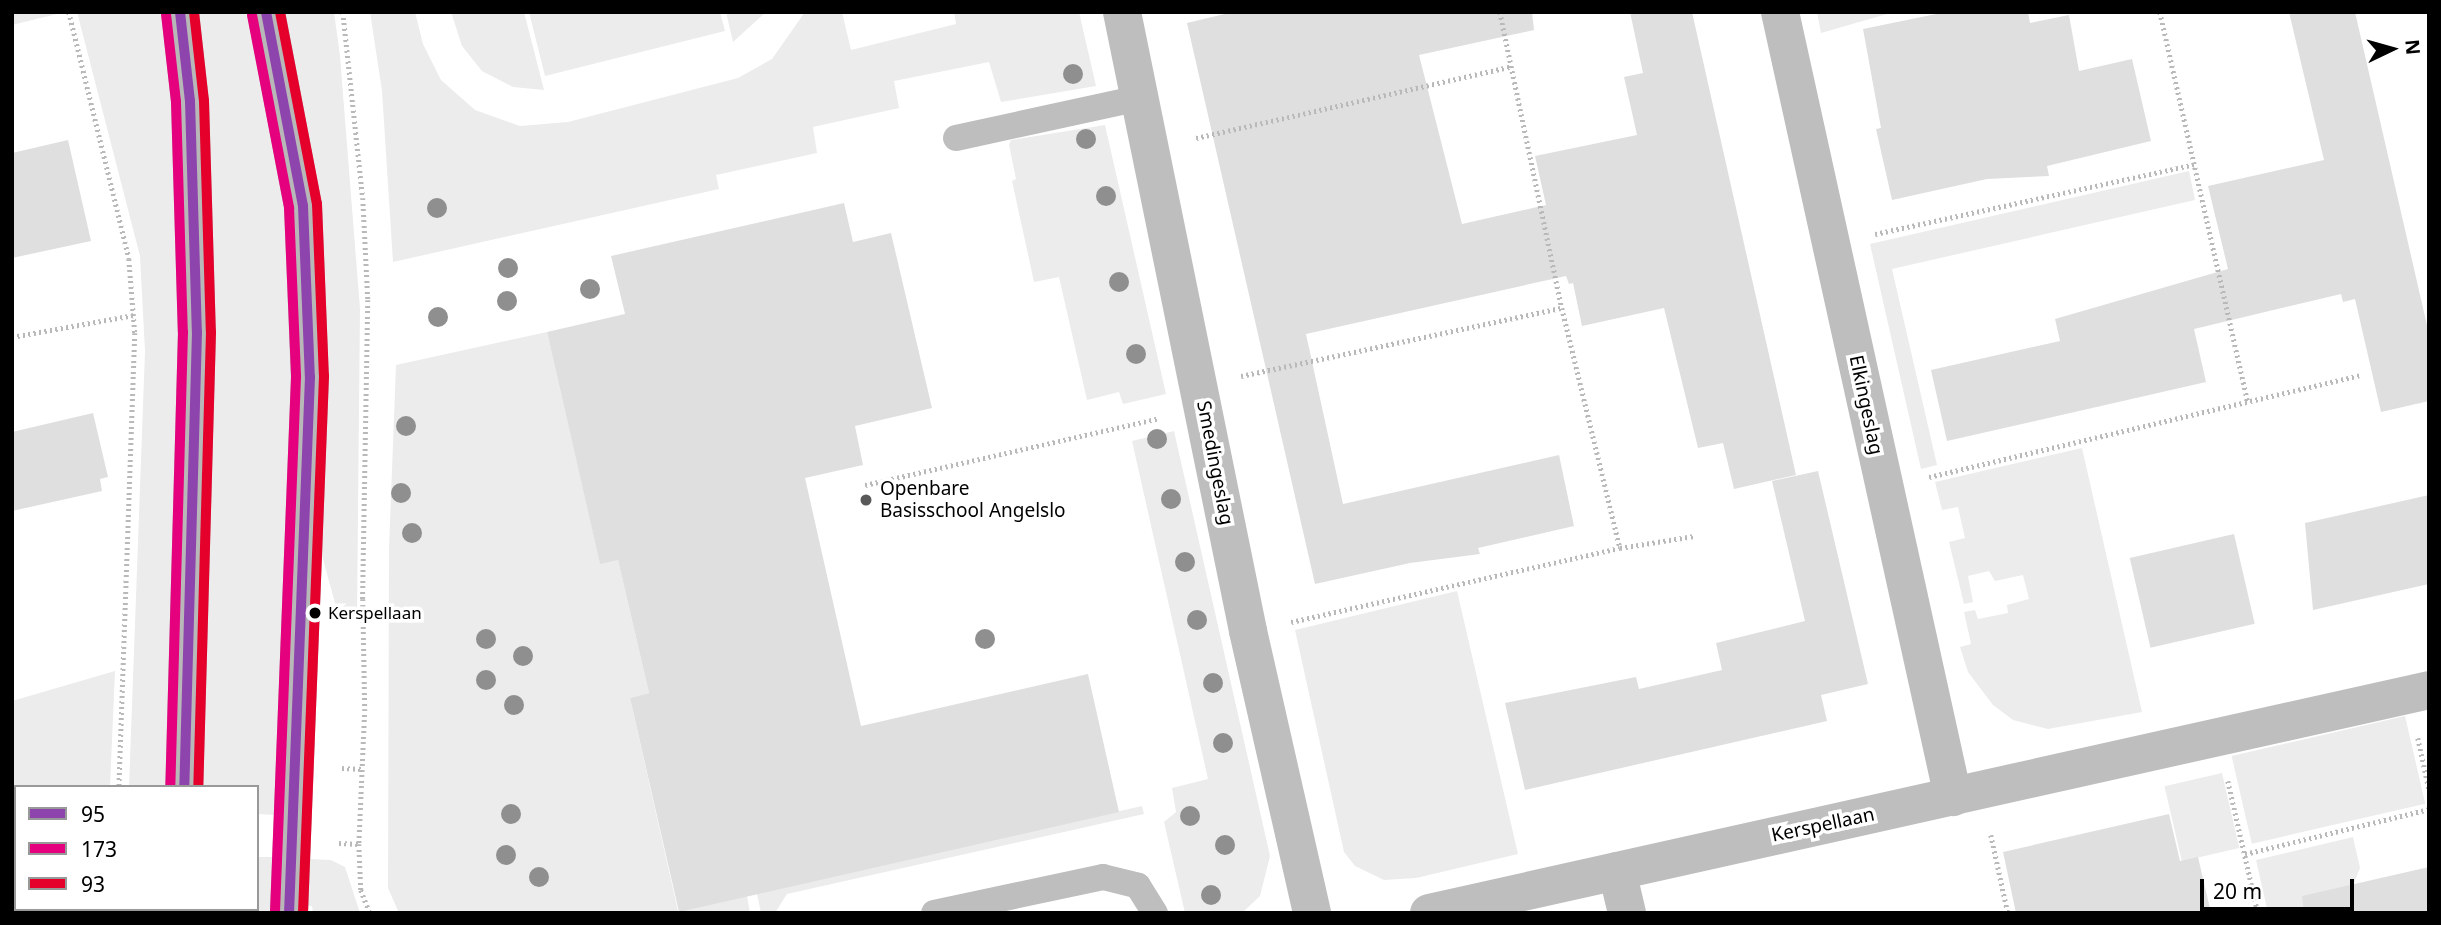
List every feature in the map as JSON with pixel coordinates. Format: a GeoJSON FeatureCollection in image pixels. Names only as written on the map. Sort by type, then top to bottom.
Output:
{"type":"FeatureCollection","features":[{"type":"Feature","properties":{"kind":"street"},"geometry":{"type":"LineString","coordinates":[[180,12],[190,101],[197,332],[184,785]]}},
{"type":"Feature","properties":{"kind":"street"},"geometry":{"type":"LineString","coordinates":[[266,12],[303,206],[310,377],[289,913]]}},
{"type":"Feature","properties":{"kind":"street","name":"Smedingeslag"},"geometry":{"type":"LineString","coordinates":[[1122,12],[1248,631],[1312,913]]}},
{"type":"Feature","properties":{"kind":"street","name":"Elkingeslag"},"geometry":{"type":"LineString","coordinates":[[1780,12],[1884,487],[1967,794]]}},
{"type":"Feature","properties":{"kind":"street","name":"Kerspellaan"},"geometry":{"type":"LineString","coordinates":[[1429,913],[2429,690]]}},
{"type":"Feature","properties":{"kind":"street"},"geometry":{"type":"LineString","coordinates":[[1617,871],[1627,913]]}},
{"type":"Feature","properties":{"kind":"lane"},"geometry":{"type":"LineString","coordinates":[[956,138],[1140,98]]}},
{"type":"Feature","properties":{"kind":"lane"},"geometry":{"type":"LineString","coordinates":[[934,913],[1103,877],[1138,886],[1155,913]]}},
{"type":"Feature","properties":{"kind":"path"},"geometry":{"type":"LineString","coordinates":[[69,12],[129,259],[134,315],[119,785]]}},
{"type":"Feature","properties":{"kind":"path"},"geometry":{"type":"LineString","coordinates":[[343,12],[368,300],[363,599],[365,709],[359,844],[361,890],[370,913]]}},
{"type":"Feature","properties":{"kind":"path"},"geometry":{"type":"LineString","coordinates":[[1500,12],[1562,308],[1620,548]]}},
{"type":"Feature","properties":{"kind":"path"},"geometry":{"type":"LineString","coordinates":[[2160,12],[2248,401]]}},
{"type":"Feature","properties":{"kind":"path"},"geometry":{"type":"LineString","coordinates":[[1150,148],[1513,66]]}},
{"type":"Feature","properties":{"kind":"path"},"geometry":{"type":"LineString","coordinates":[[1831,244],[2196,164]]}},
{"type":"Feature","properties":{"kind":"path"},"geometry":{"type":"LineString","coordinates":[[865,485],[1202,396],[1562,308]]}},
{"type":"Feature","properties":{"kind":"path"},"geometry":{"type":"LineString","coordinates":[[12,338],[134,315]]}},
{"type":"Feature","properties":{"kind":"path"},"geometry":{"type":"LineString","coordinates":[[1884,487],[2359,375]]}},
{"type":"Feature","properties":{"kind":"path"},"geometry":{"type":"LineString","coordinates":[[1248,631],[1620,548],[1694,536]]}},
{"type":"Feature","properties":{"kind":"path"},"geometry":{"type":"LineString","coordinates":[[2217,737],[2259,913]]}},
{"type":"Feature","properties":{"kind":"path"},"geometry":{"type":"LineString","coordinates":[[1967,794],[2008,913]]}},
{"type":"Feature","properties":{"kind":"path"},"geometry":{"type":"LineString","coordinates":[[2245,854],[2429,809]]}},
{"type":"Feature","properties":{"kind":"shaded area"},"geometry":{"type":"Polygon","coordinates":[[[12,12],[60,12],[61,13],[12,25],[12,12]]]}},
{"type":"Feature","properties":{"kind":"shaded area"},"geometry":{"type":"Polygon","coordinates":[[[77,12],[168,12],[183,366],[169,785],[129,785],[145,351],[140,256],[77,12]]]}},
{"type":"Feature","properties":{"kind":"shaded area"},"geometry":{"type":"Polygon","coordinates":[[[197,12],[253,12],[287,190],[293,317],[276,815],[259,814],[259,785],[198,785],[197,12]]]}},
{"type":"Feature","properties":{"kind":"shaded area"},"geometry":{"type":"Polygon","coordinates":[[[282,12],[334,12],[340,56],[360,309],[357,615],[338,614],[318,541],[282,12]]]}},
{"type":"Feature","properties":{"kind":"shaded area"},"geometry":{"type":"Polygon","coordinates":[[[370,12],[415,12],[423,44],[441,80],[475,110],[520,126],[568,122],[738,78],[772,59],[805,12],[842,12],[851,50],[956,24],[954,12],[1079,12],[1096,86],[1001,102],[989,62],[894,81],[899,108],[813,127],[817,153],[716,175],[719,189],[393,262],[382,91],[370,12]]]}},
{"type":"Feature","properties":{"kind":"shaded area"},"geometry":{"type":"Polygon","coordinates":[[[451,12],[524,12],[544,90],[513,87],[482,71],[462,46],[451,12]]]}},
{"type":"Feature","properties":{"kind":"shaded area"},"geometry":{"type":"Polygon","coordinates":[[[529,12],[720,12],[725,31],[545,76],[529,12]]]}},
{"type":"Feature","properties":{"kind":"shaded area"},"geometry":{"type":"Polygon","coordinates":[[[726,12],[766,12],[733,42],[726,12]]]}},
{"type":"Feature","properties":{"kind":"shaded area"},"geometry":{"type":"Polygon","coordinates":[[[1817,12],[1894,12],[1821,33],[1817,12]]]}},
{"type":"Feature","properties":{"kind":"shaded area"},"geometry":{"type":"Polygon","coordinates":[[[1105,125],[1166,394],[1123,404],[1119,392],[1087,400],[1059,277],[1034,282],[1012,181],[1016,179],[1009,145],[1011,140],[1105,125]]]}},
{"type":"Feature","properties":{"kind":"shaded area"},"geometry":{"type":"Polygon","coordinates":[[[2189,171],[2195,200],[1892,269],[1937,465],[1921,469],[1870,244],[2189,171]]]}},
{"type":"Feature","properties":{"kind":"shaded area"},"geometry":{"type":"Polygon","coordinates":[[[547,332],[600,563],[618,560],[649,693],[630,698],[678,911],[747,896],[750,913],[399,913],[388,888],[389,548],[396,365],[547,332]]]}},
{"type":"Feature","properties":{"kind":"shaded area"},"geometry":{"type":"Polygon","coordinates":[[[1174,431],[1270,856],[1260,896],[1242,913],[1185,913],[1164,822],[1176,812],[1172,788],[1208,779],[1132,441],[1174,431]]]}},
{"type":"Feature","properties":{"kind":"shaded area"},"geometry":{"type":"Polygon","coordinates":[[[2082,448],[2142,712],[2048,729],[2013,720],[1993,705],[1968,672],[1960,647],[1971,644],[1964,612],[1975,610],[1978,619],[2008,613],[2007,605],[2029,599],[2023,575],[1995,581],[1989,571],[1968,576],[1973,602],[1964,604],[1949,542],[1965,538],[1958,507],[1942,510],[1935,482],[2082,448]]]}},
{"type":"Feature","properties":{"kind":"shaded area"},"geometry":{"type":"Polygon","coordinates":[[[1457,591],[1518,854],[1416,878],[1384,880],[1355,866],[1344,852],[1295,630],[1457,591]]]}},
{"type":"Feature","properties":{"kind":"shaded area"},"geometry":{"type":"Polygon","coordinates":[[[115,671],[110,785],[14,785],[12,825],[12,701],[115,671]]]}},
{"type":"Feature","properties":{"kind":"shaded area"},"geometry":{"type":"Polygon","coordinates":[[[2405,716],[2425,804],[2252,844],[2232,756],[2405,716]]]}},
{"type":"Feature","properties":{"kind":"shaded area"},"geometry":{"type":"Polygon","coordinates":[[[2222,773],[2239,848],[2182,861],[2165,786],[2222,773]]]}},
{"type":"Feature","properties":{"kind":"shaded area"},"geometry":{"type":"Polygon","coordinates":[[[1142,806],[1144,814],[787,894],[775,913],[761,913],[757,894],[1142,806]]]}},
{"type":"Feature","properties":{"kind":"shaded area"},"geometry":{"type":"Polygon","coordinates":[[[2353,837],[2360,868],[2354,883],[2361,913],[2268,913],[2256,860],[2353,837]]]}},
{"type":"Feature","properties":{"kind":"shaded area"},"geometry":{"type":"Polygon","coordinates":[[[12,854],[14,911],[105,911],[105,913],[12,913],[12,854]]]}},
{"type":"Feature","properties":{"kind":"shaded area"},"geometry":{"type":"Polygon","coordinates":[[[259,857],[274,857],[272,913],[204,913],[259,911],[259,857]]]}},
{"type":"Feature","properties":{"kind":"shaded area"},"geometry":{"type":"Polygon","coordinates":[[[309,859],[331,860],[345,867],[360,913],[313,913],[312,906],[304,906],[309,859]]]}},
{"type":"Feature","properties":{"kind":"building"},"geometry":{"type":"Polygon","coordinates":[[[1233,12],[1532,12],[1534,30],[1419,55],[1462,224],[1546,205],[1535,156],[1637,135],[1624,77],[1643,73],[1630,12],[1692,12],[1796,475],[1734,489],[1723,443],[1698,448],[1664,308],[1582,326],[1573,283],[1569,284],[1566,276],[1306,334],[1343,504],[1559,455],[1574,526],[1478,548],[1480,554],[1410,563],[1315,584],[1187,23],[1233,12]]]}},
{"type":"Feature","properties":{"kind":"building"},"geometry":{"type":"Polygon","coordinates":[[[1946,12],[2028,12],[2030,23],[2069,15],[2079,71],[2132,59],[2151,141],[2047,166],[2049,176],[1987,179],[1892,200],[1876,129],[1881,128],[1863,29],[1946,12]]]}},
{"type":"Feature","properties":{"kind":"building"},"geometry":{"type":"Polygon","coordinates":[[[2289,12],[2355,12],[2429,334],[2429,401],[2381,412],[2355,299],[2343,302],[2341,294],[2194,329],[2206,382],[1947,441],[1931,370],[2060,341],[2055,319],[2228,269],[2208,186],[2324,160],[2289,12]]]}},
{"type":"Feature","properties":{"kind":"building"},"geometry":{"type":"Polygon","coordinates":[[[68,140],[91,241],[12,258],[12,153],[68,140]]]}},
{"type":"Feature","properties":{"kind":"building"},"geometry":{"type":"Polygon","coordinates":[[[844,203],[853,242],[891,233],[932,408],[855,426],[863,465],[805,478],[861,726],[1088,674],[1119,812],[679,912],[630,698],[649,693],[618,560],[600,564],[547,332],[625,314],[611,256],[844,203]]]}},
{"type":"Feature","properties":{"kind":"building"},"geometry":{"type":"Polygon","coordinates":[[[93,413],[108,477],[100,479],[102,491],[12,511],[12,432],[93,413]]]}},
{"type":"Feature","properties":{"kind":"building"},"geometry":{"type":"Polygon","coordinates":[[[1818,471],[1868,684],[1821,695],[1827,721],[1525,790],[1505,703],[1636,677],[1639,689],[1722,670],[1716,643],[1805,621],[1772,481],[1818,471]]]}},
{"type":"Feature","properties":{"kind":"building"},"geometry":{"type":"Polygon","coordinates":[[[2429,495],[2429,584],[2313,610],[2305,523],[2429,495]]]}},
{"type":"Feature","properties":{"kind":"building"},"geometry":{"type":"Polygon","coordinates":[[[2234,534],[2255,624],[2150,648],[2130,558],[2234,534]]]}},
{"type":"Feature","properties":{"kind":"building"},"geometry":{"type":"Polygon","coordinates":[[[2169,814],[2180,861],[2198,857],[2211,913],[2016,913],[2003,852],[2169,814]]]}},
{"type":"Feature","properties":{"kind":"building"},"geometry":{"type":"Polygon","coordinates":[[[2429,867],[2429,913],[2304,913],[2302,896],[2429,867]]]}},
{"type":"Feature","properties":{"kind":"transit line","name":"95"},"geometry":{"type":"LineString","coordinates":[[180,12],[190,101],[197,332],[184,785]]}},
{"type":"Feature","properties":{"kind":"transit line","name":"93"},"geometry":{"type":"LineString","coordinates":[[194,12],[204,101],[211,332],[198,785]]}},
{"type":"Feature","properties":{"kind":"transit line","name":"95"},"geometry":{"type":"LineString","coordinates":[[266,12],[303,206],[310,377],[289,913]]}},
{"type":"Feature","properties":{"kind":"transit line","name":"93"},"geometry":{"type":"LineString","coordinates":[[280,12],[317,204],[324,376],[303,913]]}},
{"type":"Feature","properties":{"kind":"transit line","name":"173"},"geometry":{"type":"LineString","coordinates":[[166,14],[176,102],[183,332],[170,785]]}},
{"type":"Feature","properties":{"kind":"transit line","name":"173"},"geometry":{"type":"LineString","coordinates":[[252,15],[289,208],[296,377],[275,912]]}},
{"type":"Feature","properties":{"kind":"place","name":"Openbare Basisschool Angelslo"},"geometry":{"type":"Point","coordinates":[866,500]}},
{"type":"Feature","properties":{"kind":"place","name":"Kerspellaan"},"geometry":{"type":"Point","coordinates":[315,613]}}]}
